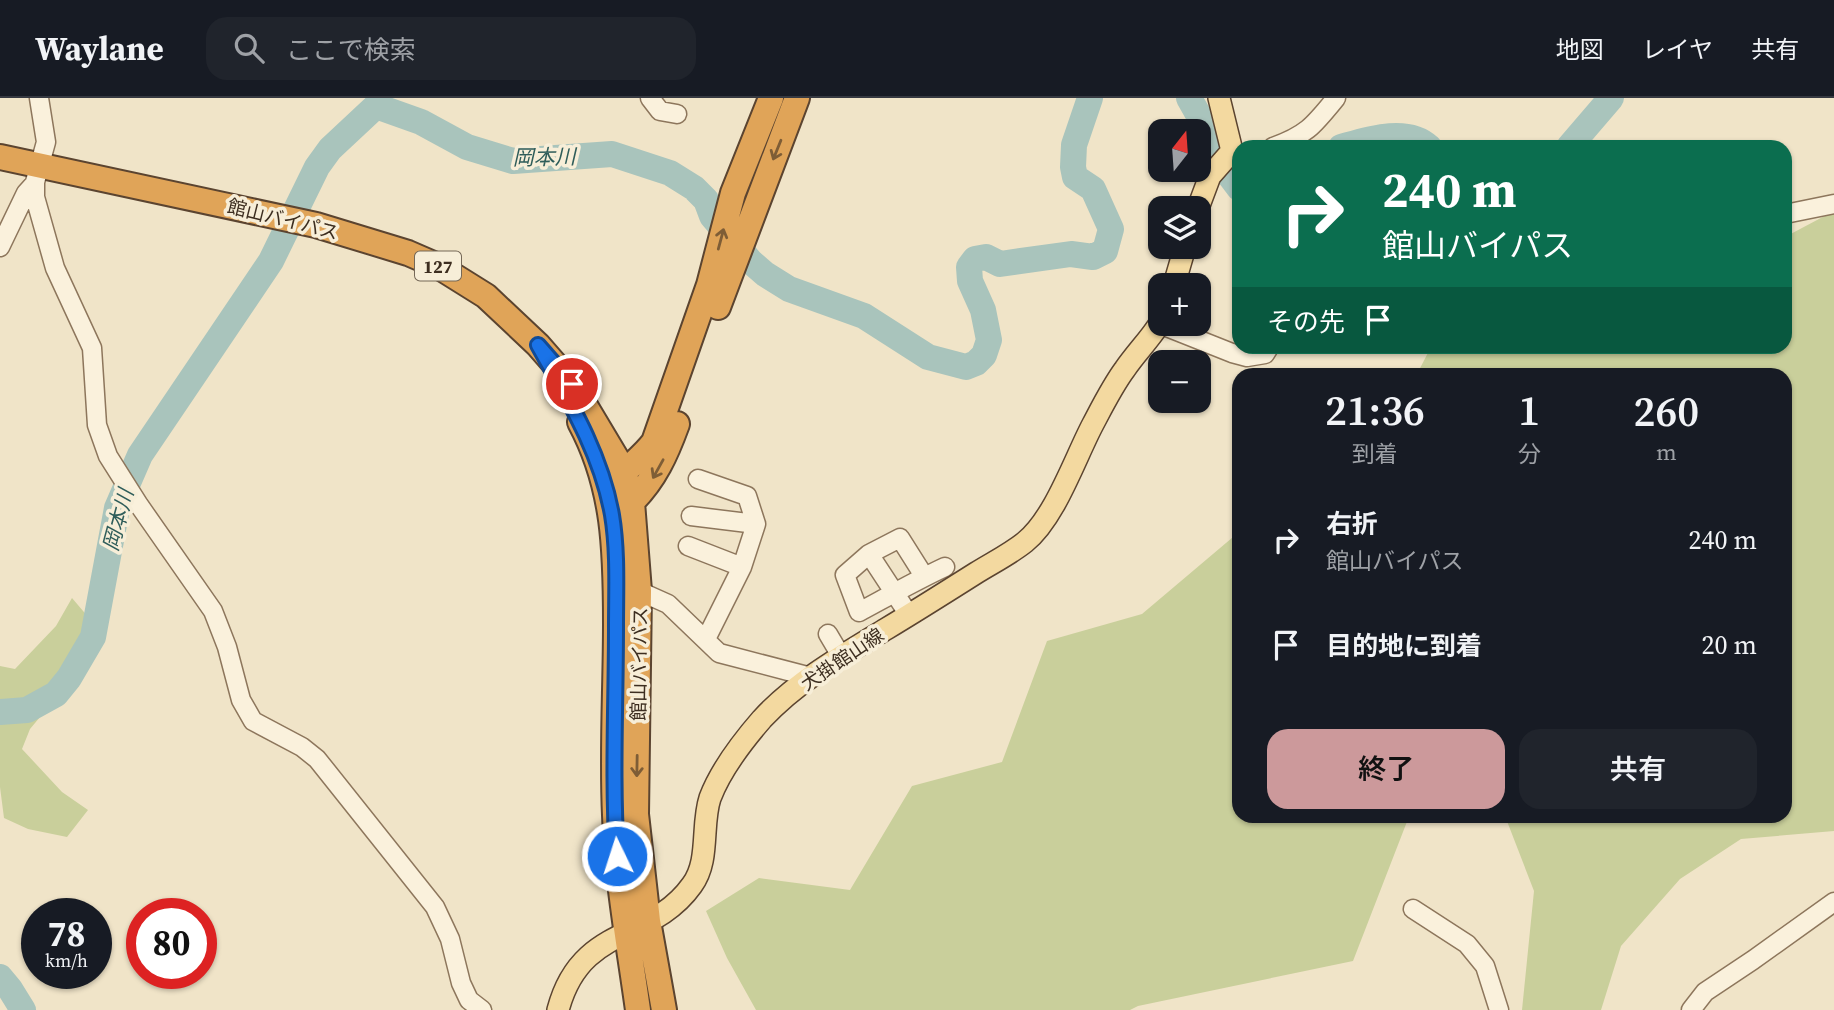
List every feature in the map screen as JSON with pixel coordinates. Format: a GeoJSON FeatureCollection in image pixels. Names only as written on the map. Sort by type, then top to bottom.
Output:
{"type":"FeatureCollection","features":[{"type":"Feature","properties":{"kind":"highway"},"geometry":{"type":"LineString","coordinates":[[716,288],[654,442],[640,459],[624,471],[607,493],[632,502],[651,481],[666,454],[745,197],[771,98]]}},
{"type":"Feature","properties":{"kind":"highway"},"geometry":{"type":"LineString","coordinates":[[745,197],[797,98]]}},
{"type":"Feature","properties":{"kind":"highway","name":"館山バイパス"},"geometry":{"type":"LineString","coordinates":[[0,157],[37,174],[237,206],[316,225],[408,253],[438,266],[485,296],[538,345],[572,384],[624,471],[632,502],[639,591],[636,814],[638,1010]]}},
{"type":"Feature","properties":{"kind":"highway","name":"館山バイパス"},"geometry":{"type":"LineString","coordinates":[[538,345],[588,436],[612,516],[616,579],[614,813],[621,899],[637,926],[664,1010]]}},
{"type":"Feature","properties":{"kind":"main road"},"geometry":{"type":"LineString","coordinates":[[1219,98],[1232,148]]}},
{"type":"Feature","properties":{"kind":"main road"},"geometry":{"type":"LineString","coordinates":[[1202,196],[1210,176],[1232,153]]}},
{"type":"Feature","properties":{"kind":"main road","name":"犬掛館山線"},"geometry":{"type":"LineString","coordinates":[[558,1010],[567,983],[585,958],[678,901],[694,884],[700,866],[710,799],[723,771],[764,718],[811,677],[841,656],[1026,541],[1050,511],[1093,423],[1123,372],[1151,336]]}},
{"type":"Feature","properties":{"kind":"street"},"geometry":{"type":"LineString","coordinates":[[39,98],[46,142],[37,174],[35,197],[55,268],[92,348],[97,425],[108,456],[213,611],[227,647],[241,701],[253,721],[302,747],[317,759],[435,907],[450,939],[461,983],[469,1000],[482,1010]]}},
{"type":"Feature","properties":{"kind":"street"},"geometry":{"type":"LineString","coordinates":[[650,98],[660,111],[677,114]]}},
{"type":"Feature","properties":{"kind":"street"},"geometry":{"type":"LineString","coordinates":[[1291,140],[1313,127],[1336,98]]}},
{"type":"Feature","properties":{"kind":"street"},"geometry":{"type":"LineString","coordinates":[[0,247],[37,174]]}},
{"type":"Feature","properties":{"kind":"street"},"geometry":{"type":"LineString","coordinates":[[1792,213],[1834,204]]}},
{"type":"Feature","properties":{"kind":"street"},"geometry":{"type":"LineString","coordinates":[[1190,336],[1232,353]]}},
{"type":"Feature","properties":{"kind":"street"},"geometry":{"type":"LineString","coordinates":[[1236,354],[1247,357],[1265,354]]}},
{"type":"Feature","properties":{"kind":"street"},"geometry":{"type":"LineString","coordinates":[[698,479],[747,496],[756,524],[742,567],[706,639]]}},
{"type":"Feature","properties":{"kind":"street"},"geometry":{"type":"LineString","coordinates":[[691,516],[756,524]]}},
{"type":"Feature","properties":{"kind":"street"},"geometry":{"type":"LineString","coordinates":[[924,576],[900,538],[869,554],[845,575],[859,612],[945,567]]}},
{"type":"Feature","properties":{"kind":"street"},"geometry":{"type":"LineString","coordinates":[[688,546],[742,567]]}},
{"type":"Feature","properties":{"kind":"street"},"geometry":{"type":"LineString","coordinates":[[869,554],[909,615]]}},
{"type":"Feature","properties":{"kind":"street"},"geometry":{"type":"LineString","coordinates":[[639,591],[668,604],[719,653],[811,677]]}},
{"type":"Feature","properties":{"kind":"street"},"geometry":{"type":"LineString","coordinates":[[828,634],[841,656]]}},
{"type":"Feature","properties":{"kind":"street"},"geometry":{"type":"LineString","coordinates":[[1690,1010],[1705,992],[1834,902]]}},
{"type":"Feature","properties":{"kind":"street"},"geometry":{"type":"LineString","coordinates":[[1413,909],[1467,944],[1485,966],[1499,1010]]}},
{"type":"Feature","properties":{"kind":"green space"},"geometry":{"type":"Polygon","coordinates":[[[1834,211],[1834,831],[1741,839],[1680,879],[1621,946],[1601,1010],[1522,1010],[1534,891],[1508,823],[1792,823],[1792,368],[1420,368],[1427,354],[1792,354],[1792,233],[1834,211]]]}},
{"type":"Feature","properties":{"kind":"green space"},"geometry":{"type":"Polygon","coordinates":[[[1232,538],[1232,823],[1406,823],[1353,961],[1138,1006],[1130,1010],[756,1010],[727,958],[706,911],[759,878],[850,890],[912,786],[1002,762],[1047,641],[1142,614],[1232,538]]]}},
{"type":"Feature","properties":{"kind":"green space"},"geometry":{"type":"Polygon","coordinates":[[[72,598],[106,638],[30,729],[22,749],[62,792],[88,810],[67,837],[28,829],[4,818],[0,787],[0,666],[15,669],[56,626],[72,598]]]}},
{"type":"Feature","properties":{"kind":"waterway"},"geometry":{"type":"LineString","coordinates":[[376,106],[383,98]]}},
{"type":"Feature","properties":{"kind":"waterway","name":"岡本川"},"geometry":{"type":"LineString","coordinates":[[0,712],[27,710],[56,694],[69,678],[93,637],[117,508],[140,455],[271,261],[317,167],[330,149],[376,106],[421,122],[467,147],[513,161],[612,154],[670,173],[694,188],[706,200],[712,216],[750,261],[765,274],[789,289],[864,316],[928,357],[966,367],[976,363],[984,355],[989,340],[983,310],[970,281],[969,267],[975,259],[986,257],[1000,264],[1071,254],[1093,257],[1105,251],[1111,229],[1093,189],[1075,177],[1073,167],[1074,145],[1090,98]]}},
{"type":"Feature","properties":{"kind":"waterway","name":"岡本川"},"geometry":{"type":"LineString","coordinates":[[1189,98],[1202,121],[1205,143],[1232,179]]}},
{"type":"Feature","properties":{"kind":"waterway","name":"岡本川"},"geometry":{"type":"LineString","coordinates":[[1575,140],[1611,98]]}},
{"type":"Feature","properties":{"kind":"waterway","name":"岡本川"},"geometry":{"type":"LineString","coordinates":[[1367,140],[1386,136],[1417,140]]}},
{"type":"Feature","properties":{"kind":"waterway"},"geometry":{"type":"LineString","coordinates":[[0,977],[23,1010]]}},
{"type":"Feature","properties":{"kind":"route"},"geometry":{"type":"LineString","coordinates":[[572,384],[538,345],[588,436],[612,516],[616,579],[614,813],[617,856]]}}]}
